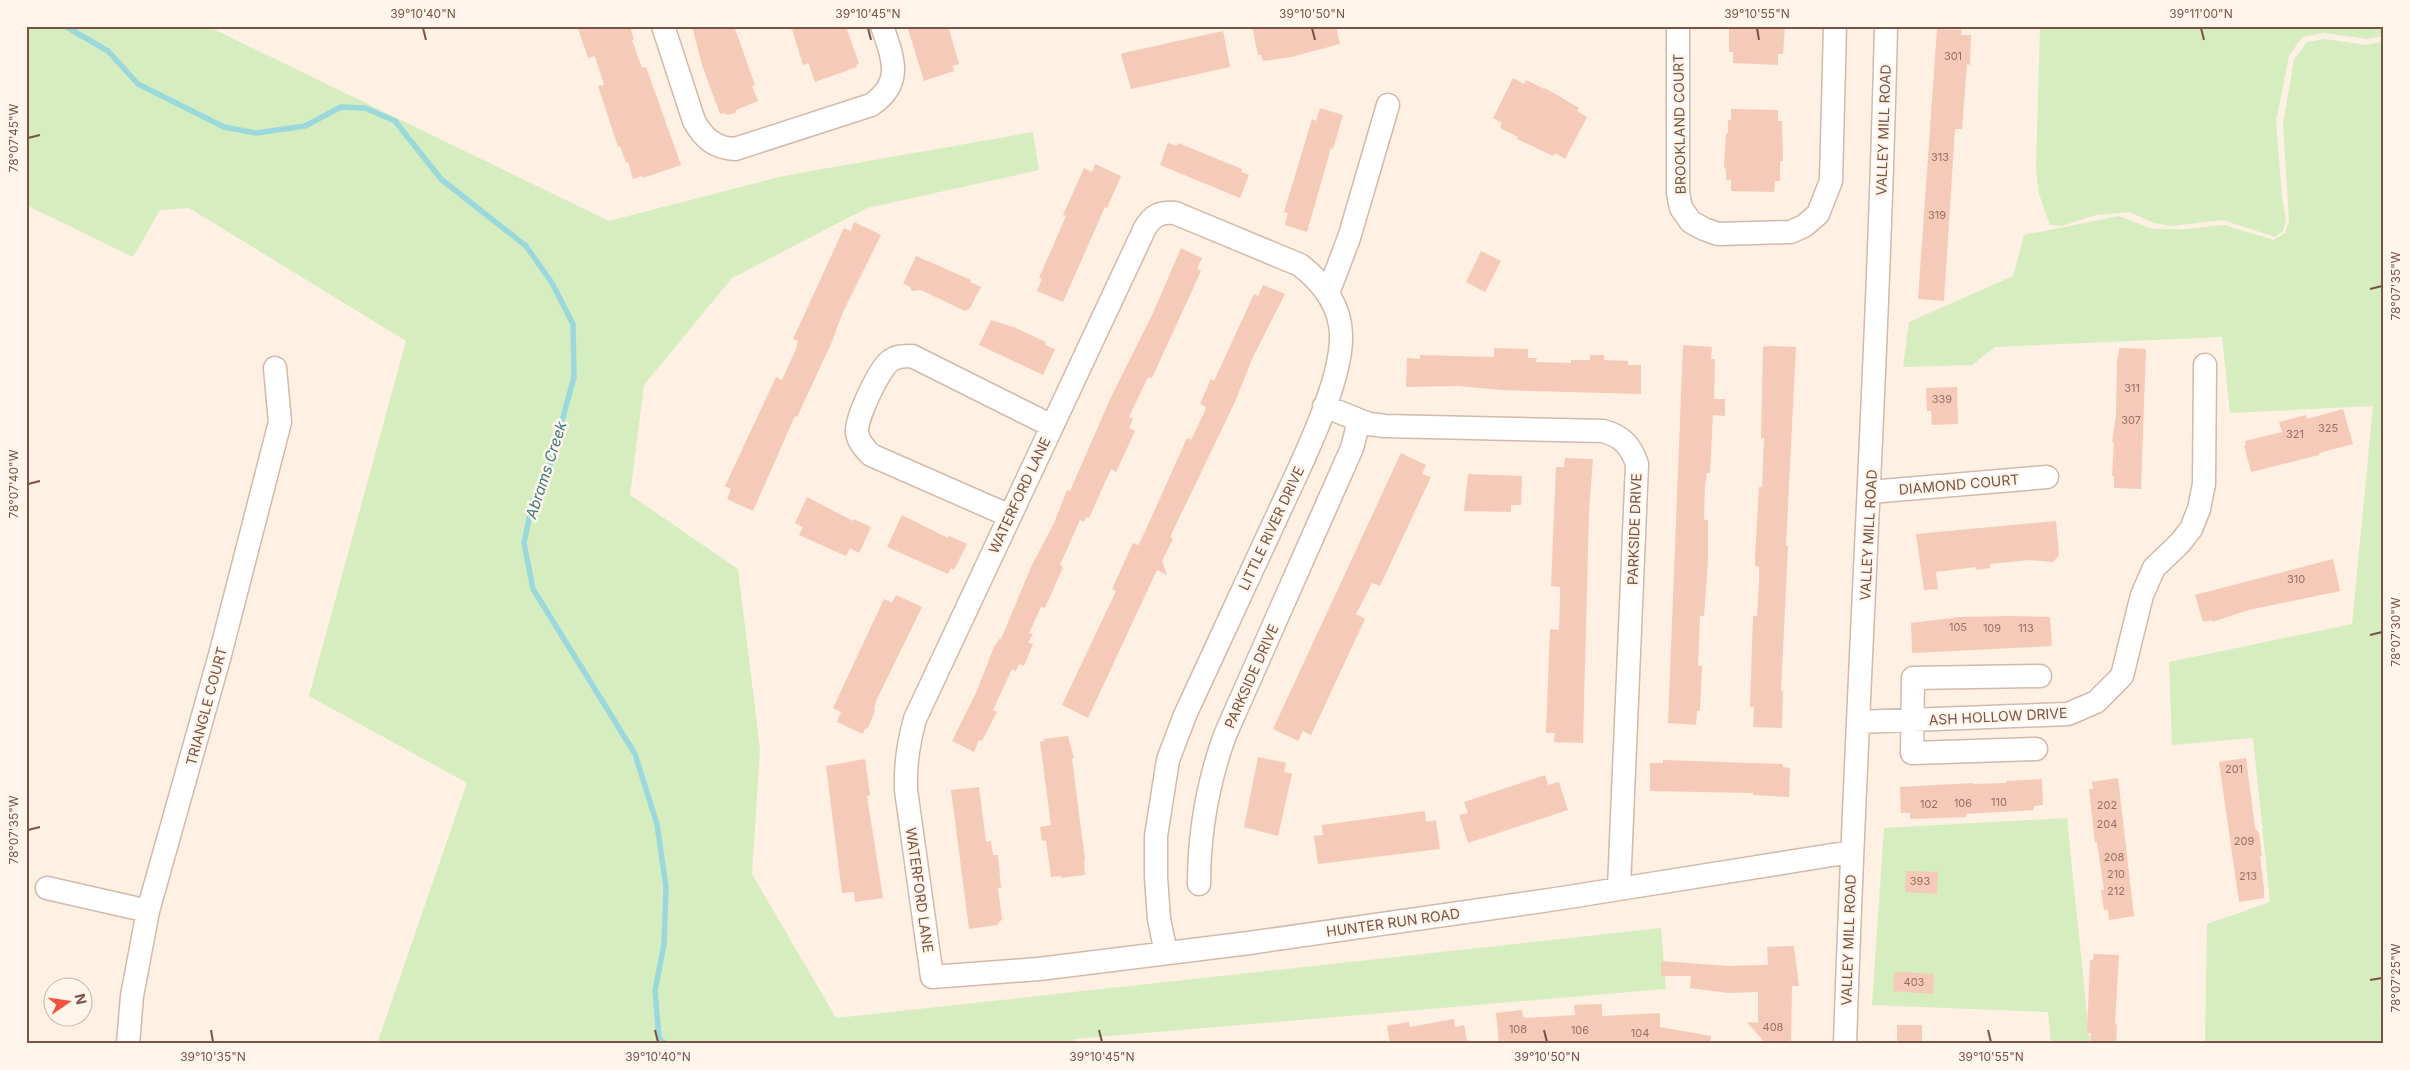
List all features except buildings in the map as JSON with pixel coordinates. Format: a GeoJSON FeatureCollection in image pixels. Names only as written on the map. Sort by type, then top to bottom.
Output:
{"type":"FeatureCollection","features":[{"type":"Feature","properties":{"kind":"street"},"geometry":{"type":"LineString","coordinates":[[663,26],[694,121],[700,132],[714,144],[723,148],[735,149],[871,105],[881,98],[891,83],[894,63],[882,26]]}},
{"type":"Feature","properties":{"kind":"street","name":"BROOKLAND COURT"},"geometry":{"type":"LineString","coordinates":[[1678,26],[1678,193],[1681,208],[1691,222],[1704,229],[1718,234],[1737,234],[1790,232],[1804,226],[1818,214],[1822,206],[1831,181],[1835,26]]}},
{"type":"Feature","properties":{"kind":"street","name":"VALLEY MILL ROAD"},"geometry":{"type":"LineString","coordinates":[[1845,1044],[1851,852],[1870,492],[1886,26]]}},
{"type":"Feature","properties":{"kind":"street"},"geometry":{"type":"LineString","coordinates":[[1328,293],[1349,238],[1388,105]]}},
{"type":"Feature","properties":{"kind":"street","name":"WATERFORD LANE"},"geometry":{"type":"LineString","coordinates":[[932,977],[906,790],[905,764],[915,719],[1144,228],[1152,218],[1163,212],[1175,213],[1300,265],[1316,277],[1328,293]]}},
{"type":"Feature","properties":{"kind":"street","name":"LITTLE RIVER DRIVE"},"geometry":{"type":"LineString","coordinates":[[1166,953],[1159,919],[1156,836],[1168,760],[1185,716],[1311,442],[1324,406],[1340,353],[1341,333],[1337,310],[1328,293]]}},
{"type":"Feature","properties":{"kind":"street"},"geometry":{"type":"LineString","coordinates":[[1010,516],[871,455],[862,446],[857,432],[858,420],[883,367],[891,360],[901,356],[912,356],[1052,426]]}},
{"type":"Feature","properties":{"kind":"street","name":"ASH HOLLOW DRIVE"},"geometry":{"type":"LineString","coordinates":[[1858,722],[2068,714],[2096,702],[2122,676],[2142,595],[2154,568],[2180,543],[2190,529],[2200,509],[2204,484],[2205,365]]}},
{"type":"Feature","properties":{"kind":"street","name":"TRIANGLE COURT"},"geometry":{"type":"LineString","coordinates":[[128,1044],[132,996],[148,911],[220,654],[280,422],[275,368]]}},
{"type":"Feature","properties":{"kind":"street","name":"PARKSIDE DRIVE"},"geometry":{"type":"LineString","coordinates":[[1324,406],[1359,421],[1385,426],[1603,431],[1614,434],[1624,441],[1633,452],[1637,464],[1619,888]]}},
{"type":"Feature","properties":{"kind":"street","name":"PARKSIDE DRIVE"},"geometry":{"type":"LineString","coordinates":[[1199,884],[1199,846],[1204,808],[1212,771],[1225,735],[1352,448],[1359,421]]}},
{"type":"Feature","properties":{"kind":"street","name":"DIAMOND COURT"},"geometry":{"type":"LineString","coordinates":[[1870,492],[2047,477]]}},
{"type":"Feature","properties":{"kind":"street"},"geometry":{"type":"LineString","coordinates":[[2036,749],[1912,754],[1914,678],[2040,676]]}},
{"type":"Feature","properties":{"kind":"street","name":"HUNTER RUN ROAD"},"geometry":{"type":"LineString","coordinates":[[932,977],[1004,972],[1249,943],[1851,852]]}},
{"type":"Feature","properties":{"kind":"street"},"geometry":{"type":"LineString","coordinates":[[47,888],[148,911]]}},
{"type":"Feature","properties":{"kind":"green space"},"geometry":{"type":"Polygon","coordinates":[[[26,26],[207,26],[609,221],[783,176],[1033,132],[1039,170],[867,208],[732,278],[644,385],[630,495],[738,569],[760,749],[752,874],[836,1018],[1661,928],[1666,989],[1075,1039],[1071,1044],[377,1044],[467,783],[309,696],[406,341],[189,208],[160,210],[133,257],[26,205],[26,26]]]}},
{"type":"Feature","properties":{"kind":"green space"},"geometry":{"type":"Polygon","coordinates":[[[2040,26],[2384,26],[2384,36],[2368,39],[2323,33],[2302,37],[2289,56],[2276,121],[2282,197],[2286,220],[2283,231],[2275,237],[2223,220],[2172,226],[2154,223],[2129,212],[2096,215],[2062,226],[2050,225],[2039,194],[2036,169],[2040,26]]]}},
{"type":"Feature","properties":{"kind":"green space"},"geometry":{"type":"Polygon","coordinates":[[[2325,39],[2366,45],[2384,41],[2384,1044],[2205,1044],[2207,924],[2270,902],[2253,738],[2172,745],[2169,662],[2352,624],[2373,406],[2230,413],[2222,337],[1995,347],[1972,365],[1903,367],[1909,322],[2013,276],[2024,235],[2119,216],[2152,229],[2186,229],[2224,225],[2274,240],[2285,233],[2289,221],[2283,123],[2294,60],[2307,42],[2325,39]]]}},
{"type":"Feature","properties":{"kind":"green space"},"geometry":{"type":"Polygon","coordinates":[[[2067,818],[2090,1044],[2051,1044],[2048,1012],[1872,1005],[1884,828],[2067,818]]]}},
{"type":"Feature","properties":{"kind":"waterway","name":"Abrams Creek"},"geometry":{"type":"LineString","coordinates":[[65,26],[108,51],[138,84],[224,127],[256,133],[305,126],[341,107],[365,108],[395,121],[441,179],[526,246],[552,283],[573,324],[574,377],[549,469],[533,500],[524,543],[533,589],[635,754],[657,824],[666,887],[664,944],[655,991],[659,1038],[665,1044]]}}]}
